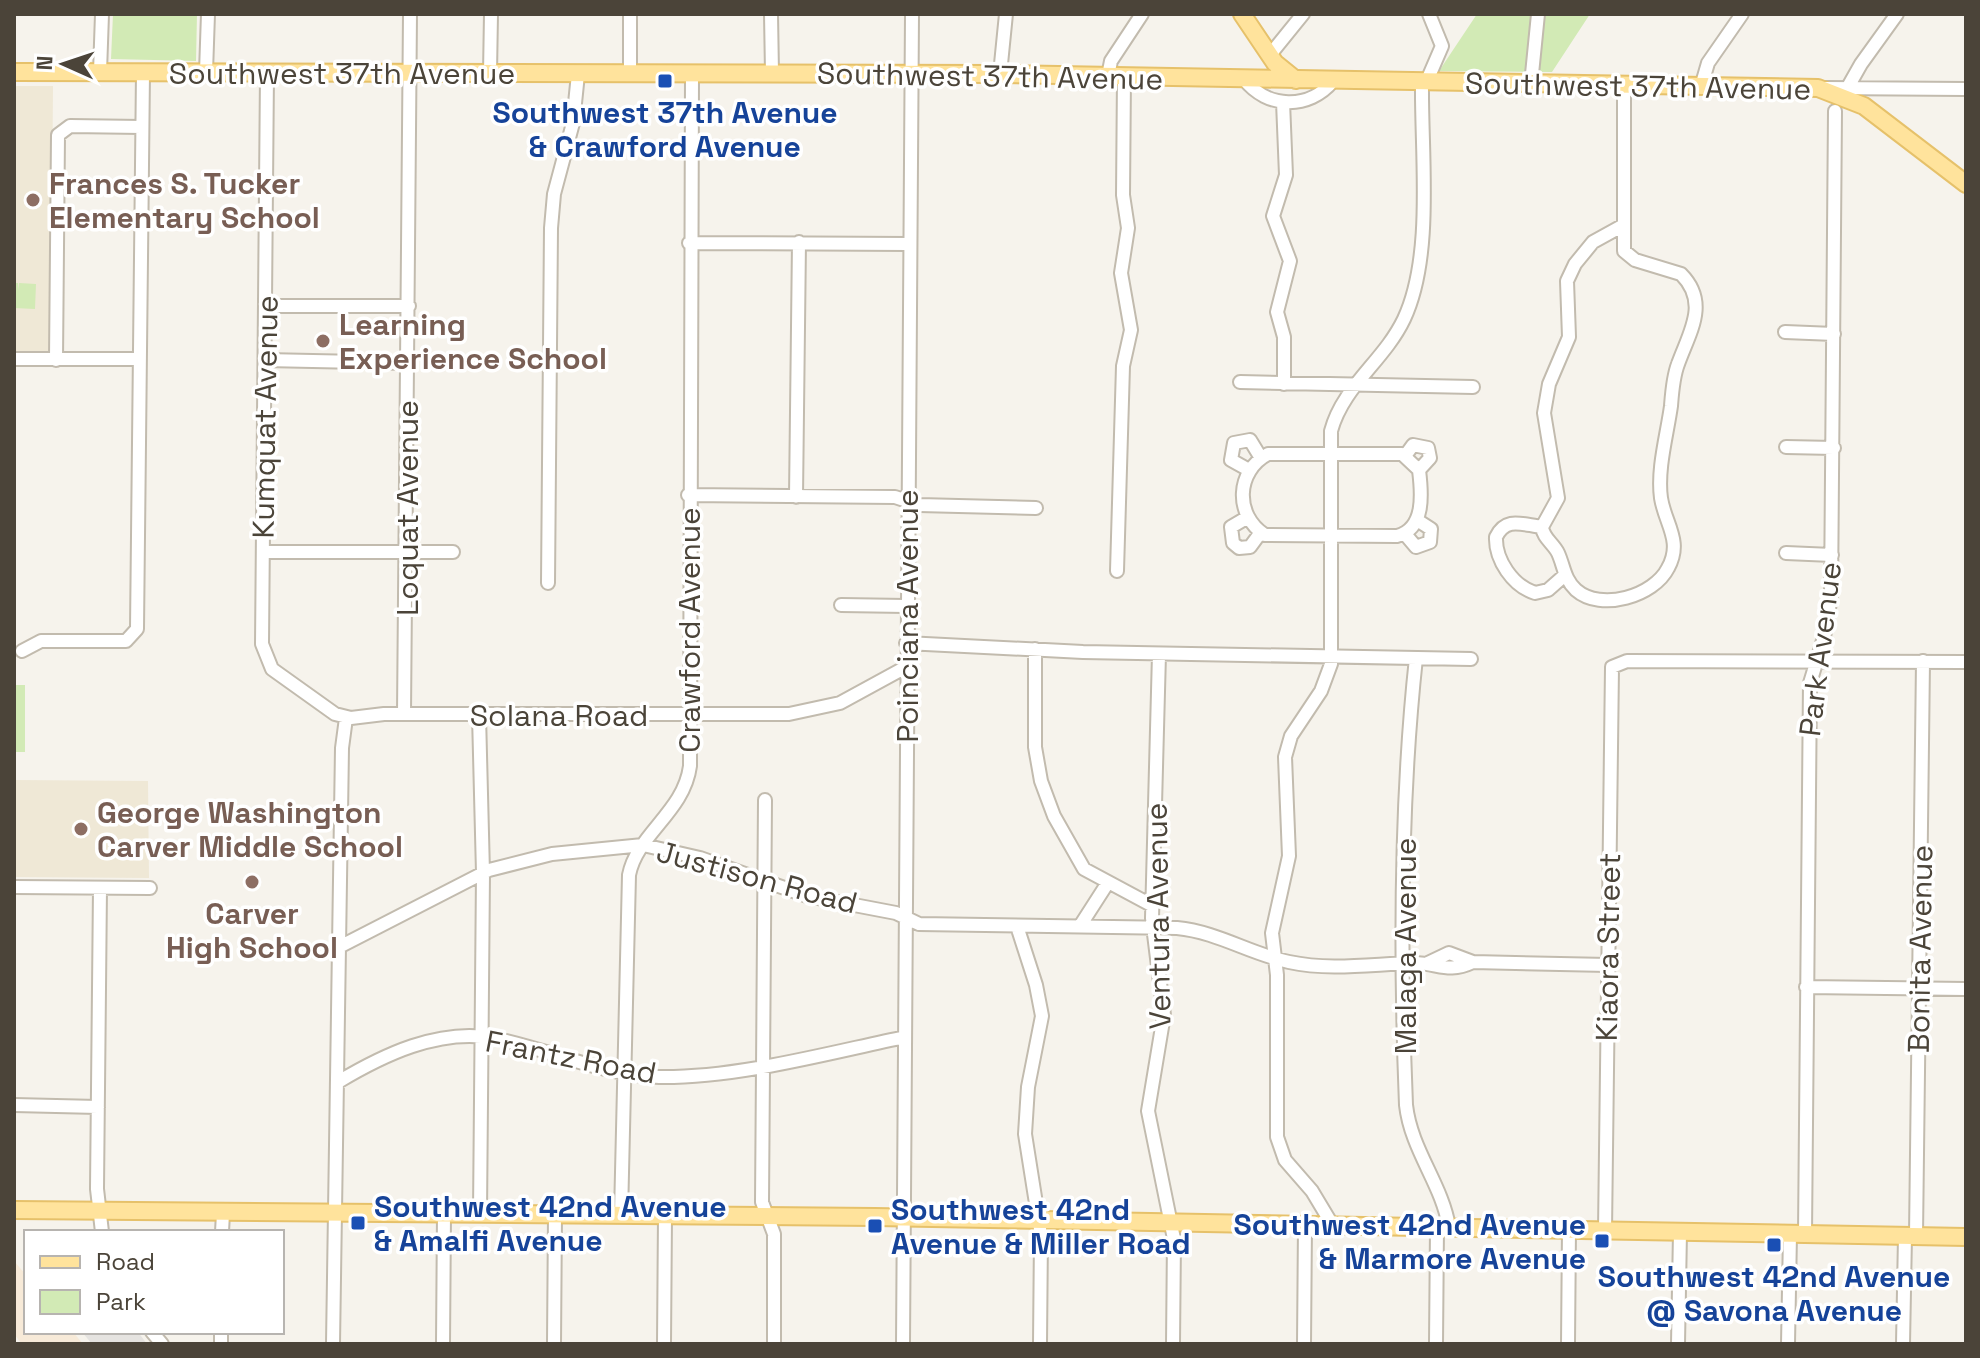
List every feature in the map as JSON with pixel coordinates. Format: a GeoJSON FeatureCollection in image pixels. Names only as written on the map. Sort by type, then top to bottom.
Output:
{"type":"FeatureCollection","features":[{"type":"Feature","properties":{"kind":"main road"},"geometry":{"type":"LineString","coordinates":[[1242,14],[1270,57],[1296,80]]}},
{"type":"Feature","properties":{"kind":"main road"},"geometry":{"type":"LineString","coordinates":[[1250,80],[1267,68],[1270,57]]}},
{"type":"Feature","properties":{"kind":"main road","name":"Southwest 37th Avenue"},"geometry":{"type":"LineString","coordinates":[[14,72],[1000,74],[1824,88]]}},
{"type":"Feature","properties":{"kind":"main road"},"geometry":{"type":"LineString","coordinates":[[1824,88],[1864,106],[1966,184]]}},
{"type":"Feature","properties":{"kind":"main road"},"geometry":{"type":"LineString","coordinates":[[14,1210],[904,1218],[1966,1237]]}},
{"type":"Feature","properties":{"kind":"street"},"geometry":{"type":"LineString","coordinates":[[100,72],[102,14]]}},
{"type":"Feature","properties":{"kind":"street"},"geometry":{"type":"LineString","coordinates":[[206,72],[208,14]]}},
{"type":"Feature","properties":{"kind":"street","name":"Loquat Avenue"},"geometry":{"type":"LineString","coordinates":[[404,714],[410,14]]}},
{"type":"Feature","properties":{"kind":"street"},"geometry":{"type":"LineString","coordinates":[[490,73],[491,14]]}},
{"type":"Feature","properties":{"kind":"street"},"geometry":{"type":"LineString","coordinates":[[630,14],[630,73]]}},
{"type":"Feature","properties":{"kind":"street"},"geometry":{"type":"LineString","coordinates":[[771,14],[772,73]]}},
{"type":"Feature","properties":{"kind":"street","name":"Poinciana Avenue"},"geometry":{"type":"LineString","coordinates":[[903,1344],[912,14]]}},
{"type":"Feature","properties":{"kind":"street"},"geometry":{"type":"LineString","coordinates":[[1000,74],[1006,14]]}},
{"type":"Feature","properties":{"kind":"street"},"geometry":{"type":"LineString","coordinates":[[1117,571],[1122,372],[1131,330],[1121,273],[1128,228],[1116,76],[1111,61],[1142,14]]}},
{"type":"Feature","properties":{"kind":"street"},"geometry":{"type":"LineString","coordinates":[[1270,57],[1303,14]]}},
{"type":"Feature","properties":{"kind":"street"},"geometry":{"type":"LineString","coordinates":[[1333,1226],[1279,1148],[1272,933],[1290,847],[1285,757],[1291,736],[1327,681],[1331,656],[1329,454],[1335,418],[1355,385],[1402,324],[1417,274],[1424,83],[1442,46],[1429,14]]}},
{"type":"Feature","properties":{"kind":"street"},"geometry":{"type":"LineString","coordinates":[[1531,84],[1538,14]]}},
{"type":"Feature","properties":{"kind":"street"},"geometry":{"type":"LineString","coordinates":[[1701,87],[1708,63],[1742,14]]}},
{"type":"Feature","properties":{"kind":"street"},"geometry":{"type":"LineString","coordinates":[[1848,87],[1897,14]]}},
{"type":"Feature","properties":{"kind":"street"},"geometry":{"type":"LineString","coordinates":[[14,639],[18,650],[41,641],[122,641],[134,636],[138,622],[143,72]]}},
{"type":"Feature","properties":{"kind":"street","name":"Kumquat Avenue"},"geometry":{"type":"LineString","coordinates":[[267,73],[262,644],[267,663],[284,679],[346,718]]}},
{"type":"Feature","properties":{"kind":"street","name":"Crawford Avenue"},"geometry":{"type":"LineString","coordinates":[[621,1215],[627,885],[633,858],[665,819],[685,785],[690,766],[688,495],[692,73]]}},
{"type":"Feature","properties":{"kind":"street"},"geometry":{"type":"LineString","coordinates":[[548,583],[550,236],[554,194],[572,131],[578,74]]}},
{"type":"Feature","properties":{"kind":"street"},"geometry":{"type":"LineString","coordinates":[[1250,80],[1261,96],[1283,102],[1314,97],[1333,81]]}},
{"type":"Feature","properties":{"kind":"street"},"geometry":{"type":"LineString","coordinates":[[1565,575],[1548,590],[1535,593],[1514,580],[1499,557],[1496,537],[1505,526],[1516,522],[1542,527],[1557,552],[1565,575],[1587,597],[1607,600],[1629,596],[1660,579],[1670,564],[1674,547],[1675,536],[1661,500],[1662,471],[1676,370],[1695,326],[1696,306],[1681,274],[1626,254],[1622,226],[1624,86]]}},
{"type":"Feature","properties":{"kind":"street","name":"Southwest 37th Avenue"},"geometry":{"type":"LineString","coordinates":[[1824,88],[1966,89]]}},
{"type":"Feature","properties":{"kind":"street"},"geometry":{"type":"LineString","coordinates":[[1283,102],[1286,175],[1273,216],[1290,261],[1277,312],[1284,337],[1284,384]]}},
{"type":"Feature","properties":{"kind":"street","name":"Park Avenue"},"geometry":{"type":"LineString","coordinates":[[1788,1344],[1797,1234],[1806,987],[1810,683],[1830,608],[1835,111]]}},
{"type":"Feature","properties":{"kind":"street"},"geometry":{"type":"LineString","coordinates":[[56,360],[58,138],[61,130],[70,126],[142,127]]}},
{"type":"Feature","properties":{"kind":"street"},"geometry":{"type":"LineString","coordinates":[[1542,527],[1558,498],[1544,407],[1549,384],[1569,337],[1567,281],[1575,264],[1593,242],[1622,226]]}},
{"type":"Feature","properties":{"kind":"street"},"geometry":{"type":"LineString","coordinates":[[796,497],[799,242]]}},
{"type":"Feature","properties":{"kind":"street"},"geometry":{"type":"LineString","coordinates":[[689,243],[909,244]]}},
{"type":"Feature","properties":{"kind":"street"},"geometry":{"type":"LineString","coordinates":[[266,306],[409,306]]}},
{"type":"Feature","properties":{"kind":"street"},"geometry":{"type":"LineString","coordinates":[[1785,332],[1834,334]]}},
{"type":"Feature","properties":{"kind":"street"},"geometry":{"type":"LineString","coordinates":[[14,359],[140,359]]}},
{"type":"Feature","properties":{"kind":"street"},"geometry":{"type":"LineString","coordinates":[[265,360],[408,363]]}},
{"type":"Feature","properties":{"kind":"street"},"geometry":{"type":"LineString","coordinates":[[1240,382],[1473,387]]}},
{"type":"Feature","properties":{"kind":"street"},"geometry":{"type":"LineString","coordinates":[[1249,470],[1231,460],[1234,443],[1250,440],[1261,458]]}},
{"type":"Feature","properties":{"kind":"street"},"geometry":{"type":"LineString","coordinates":[[1405,456],[1413,445],[1428,448],[1430,461],[1419,470]]}},
{"type":"Feature","properties":{"kind":"street"},"geometry":{"type":"LineString","coordinates":[[1786,447],[1834,448]]}},
{"type":"Feature","properties":{"kind":"street"},"geometry":{"type":"LineString","coordinates":[[1272,454],[1405,456],[1419,470],[1417,520],[1405,534],[1269,536],[1261,532],[1248,517],[1243,498],[1249,470],[1261,458],[1272,454]]}},
{"type":"Feature","properties":{"kind":"street"},"geometry":{"type":"LineString","coordinates":[[688,495],[895,497],[919,505],[1036,508]]}},
{"type":"Feature","properties":{"kind":"street"},"geometry":{"type":"LineString","coordinates":[[1248,517],[1231,527],[1233,543],[1239,548],[1250,547],[1261,532]]}},
{"type":"Feature","properties":{"kind":"street"},"geometry":{"type":"LineString","coordinates":[[1405,534],[1416,547],[1430,542],[1431,529],[1417,520]]}},
{"type":"Feature","properties":{"kind":"street"},"geometry":{"type":"LineString","coordinates":[[263,552],[453,552]]}},
{"type":"Feature","properties":{"kind":"street"},"geometry":{"type":"LineString","coordinates":[[1786,553],[1832,555]]}},
{"type":"Feature","properties":{"kind":"street"},"geometry":{"type":"LineString","coordinates":[[841,605],[906,606]]}},
{"type":"Feature","properties":{"kind":"street"},"geometry":{"type":"LineString","coordinates":[[906,643],[1159,654],[1471,659]]}},
{"type":"Feature","properties":{"kind":"street"},"geometry":{"type":"LineString","coordinates":[[1035,649],[1033,734],[1041,781],[1074,856],[1084,869],[1107,884],[1153,906]]}},
{"type":"Feature","properties":{"kind":"street","name":"Ventura Avenue"},"geometry":{"type":"LineString","coordinates":[[1159,654],[1153,927],[1164,1001],[1148,1117],[1172,1222],[1173,1344]]}},
{"type":"Feature","properties":{"kind":"street","name":"Malaga Avenue"},"geometry":{"type":"LineString","coordinates":[[1416,658],[1407,749],[1405,964],[1408,1117],[1414,1144],[1446,1212],[1443,1227]]}},
{"type":"Feature","properties":{"kind":"street","name":"Kiaora Street"},"geometry":{"type":"LineString","coordinates":[[1605,1231],[1609,678],[1614,664],[1627,661],[1816,661]]}},
{"type":"Feature","properties":{"kind":"street"},"geometry":{"type":"LineString","coordinates":[[1816,661],[1966,662]]}},
{"type":"Feature","properties":{"kind":"street","name":"Bonita Avenue"},"geometry":{"type":"LineString","coordinates":[[1903,1344],[1920,988],[1923,661]]}},
{"type":"Feature","properties":{"kind":"street","name":"Solana Road"},"geometry":{"type":"LineString","coordinates":[[346,718],[404,714],[768,716],[817,710],[847,700],[906,667]]}},
{"type":"Feature","properties":{"kind":"street"},"geometry":{"type":"LineString","coordinates":[[479,715],[483,873],[480,1214]]}},
{"type":"Feature","properties":{"kind":"street"},"geometry":{"type":"LineString","coordinates":[[333,1344],[342,748],[346,718]]}},
{"type":"Feature","properties":{"kind":"street"},"geometry":{"type":"LineString","coordinates":[[765,800],[762,1202],[774,1234],[774,1344]]}},
{"type":"Feature","properties":{"kind":"street","name":"Justison Road"},"geometry":{"type":"LineString","coordinates":[[341,946],[483,873],[552,854],[643,845],[700,858],[807,896],[905,917],[927,925],[1153,927],[1217,936],[1275,958],[1333,968],[1428,963],[1454,970],[1473,962],[1608,965]]}},
{"type":"Feature","properties":{"kind":"street"},"geometry":{"type":"LineString","coordinates":[[1080,926],[1107,884]]}},
{"type":"Feature","properties":{"kind":"street"},"geometry":{"type":"LineString","coordinates":[[14,887],[150,888]]}},
{"type":"Feature","properties":{"kind":"street"},"geometry":{"type":"LineString","coordinates":[[100,888],[98,1107],[102,1230]]}},
{"type":"Feature","properties":{"kind":"street"},"geometry":{"type":"LineString","coordinates":[[1017,926],[1041,1010],[1025,1124],[1039,1221],[1040,1344]]}},
{"type":"Feature","properties":{"kind":"street"},"geometry":{"type":"LineString","coordinates":[[1806,987],[1966,989]]}},
{"type":"Feature","properties":{"kind":"street","name":"Frantz Road"},"geometry":{"type":"LineString","coordinates":[[338,1082],[407,1047],[482,1037],[623,1073],[686,1076],[764,1065],[905,1037]]}},
{"type":"Feature","properties":{"kind":"street"},"geometry":{"type":"LineString","coordinates":[[14,1105],[98,1107]]}},
{"type":"Feature","properties":{"kind":"street"},"geometry":{"type":"LineString","coordinates":[[222,1230],[223,1213]]}},
{"type":"Feature","properties":{"kind":"street"},"geometry":{"type":"LineString","coordinates":[[443,1344],[444,1214]]}},
{"type":"Feature","properties":{"kind":"street"},"geometry":{"type":"LineString","coordinates":[[554,1344],[555,1215]]}},
{"type":"Feature","properties":{"kind":"street"},"geometry":{"type":"LineString","coordinates":[[664,1344],[665,1216]]}},
{"type":"Feature","properties":{"kind":"street"},"geometry":{"type":"LineString","coordinates":[[1304,1344],[1305,1225]]}},
{"type":"Feature","properties":{"kind":"street"},"geometry":{"type":"LineString","coordinates":[[1436,1344],[1443,1227]]}},
{"type":"Feature","properties":{"kind":"street"},"geometry":{"type":"LineString","coordinates":[[1568,1344],[1569,1229]]}},
{"type":"Feature","properties":{"kind":"street"},"geometry":{"type":"LineString","coordinates":[[1678,1344],[1680,1232]]}},
{"type":"Feature","properties":{"kind":"shaded area","name":"Frances S. Tucker Elementary School"},"geometry":{"type":"Polygon","coordinates":[[[14,86],[53,86],[51,348],[47,354],[14,355],[14,86]]]}},
{"type":"Feature","properties":{"kind":"shaded area","name":"George Washington Carver Middle School"},"geometry":{"type":"Polygon","coordinates":[[[14,780],[148,781],[149,878],[14,877],[14,780]]]}},
{"type":"Feature","properties":{"kind":"shaded area"},"geometry":{"type":"Polygon","coordinates":[[[14,1261],[24,1273],[24,1334],[75,1334],[83,1344],[22,1344],[14,1334],[14,1261]]]}},
{"type":"Feature","properties":{"kind":"shaded area"},"geometry":{"type":"Polygon","coordinates":[[[84,1334],[140,1334],[147,1344],[92,1344],[84,1334]]]}},
{"type":"Feature","properties":{"kind":"green space"},"geometry":{"type":"Polygon","coordinates":[[[113,14],[197,14],[196,61],[111,59],[113,14]]]}},
{"type":"Feature","properties":{"kind":"green space"},"geometry":{"type":"Polygon","coordinates":[[[1477,14],[1590,14],[1552,72],[1439,71],[1477,14]]]}},
{"type":"Feature","properties":{"kind":"green space"},"geometry":{"type":"Polygon","coordinates":[[[14,283],[18,283],[18,290],[19,283],[36,284],[35,309],[14,308],[14,283]]]}},
{"type":"Feature","properties":{"kind":"green space"},"geometry":{"type":"Polygon","coordinates":[[[14,685],[25,685],[25,752],[14,752],[14,685]]]}},
{"type":"Feature","properties":{"kind":"place","name":"Southwest 37th Avenue & Crawford Avenue"},"geometry":{"type":"Point","coordinates":[665,81]}},
{"type":"Feature","properties":{"kind":"place","name":"Frances S. Tucker Elementary School"},"geometry":{"type":"Point","coordinates":[33,200]}},
{"type":"Feature","properties":{"kind":"place","name":"Learning Experience School"},"geometry":{"type":"Point","coordinates":[323,341]}},
{"type":"Feature","properties":{"kind":"place","name":"George Washington Carver Middle School"},"geometry":{"type":"Point","coordinates":[81,829]}},
{"type":"Feature","properties":{"kind":"place","name":"Carver High School"},"geometry":{"type":"Point","coordinates":[252,882]}},
{"type":"Feature","properties":{"kind":"place","name":"Southwest 42nd Avenue & Amalfi Avenue"},"geometry":{"type":"Point","coordinates":[358,1223]}},
{"type":"Feature","properties":{"kind":"place","name":"Southwest 42nd Avenue & Miller Road"},"geometry":{"type":"Point","coordinates":[875,1226]}},
{"type":"Feature","properties":{"kind":"place","name":"Southwest 42nd Avenue & Marmore Avenue"},"geometry":{"type":"Point","coordinates":[1602,1241]}},
{"type":"Feature","properties":{"kind":"place","name":"Southwest 42nd Avenue @ Savona Avenue"},"geometry":{"type":"Point","coordinates":[1774,1245]}}]}
